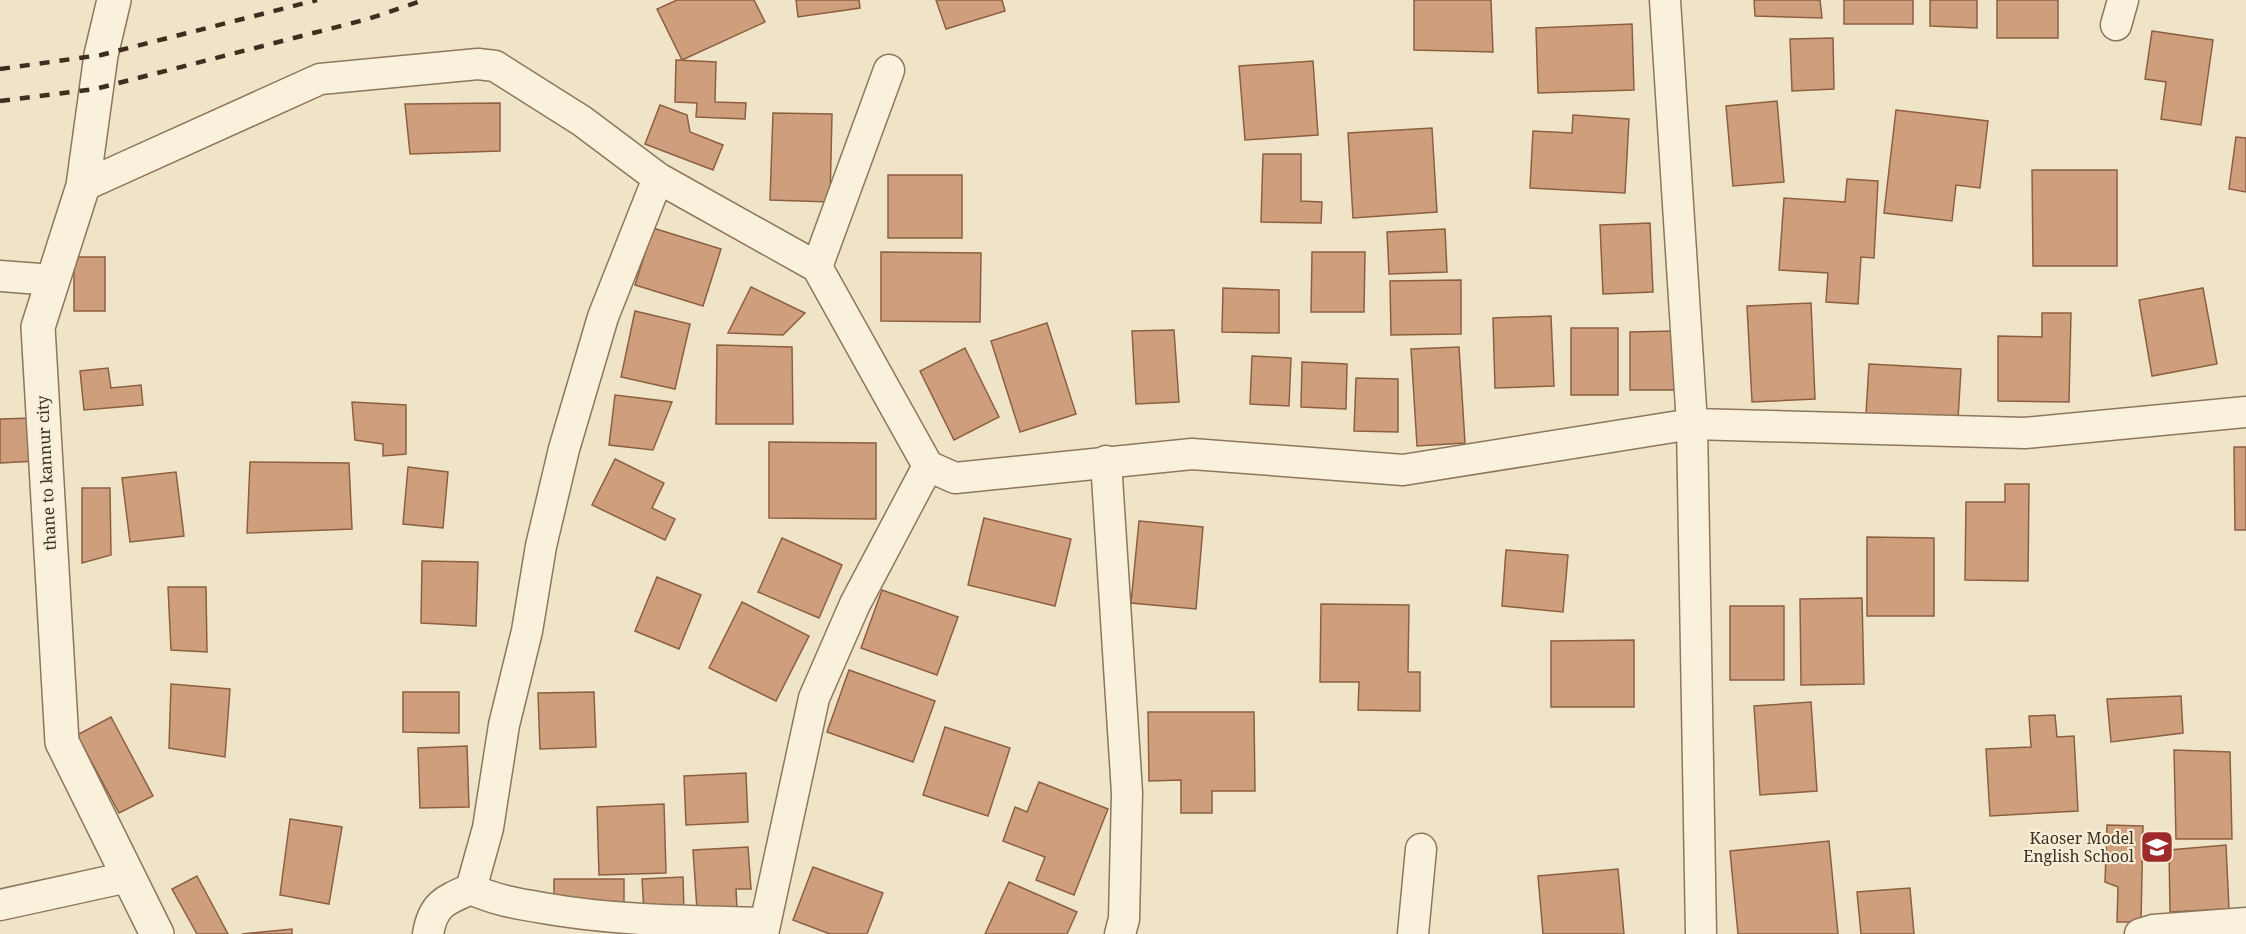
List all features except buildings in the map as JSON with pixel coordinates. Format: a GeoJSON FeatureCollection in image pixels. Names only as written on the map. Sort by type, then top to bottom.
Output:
{"type":"FeatureCollection","features":[{"type":"Feature","properties":{"kind":"street","name":"thane to kannur city"},"geometry":{"type":"LineString","coordinates":[[114,0],[101,54],[83,186],[38,327],[62,742],[157,934]]}},
{"type":"Feature","properties":{"kind":"street"},"geometry":{"type":"LineString","coordinates":[[1665,0],[1692,424],[1701,934]]}},
{"type":"Feature","properties":{"kind":"street"},"geometry":{"type":"LineString","coordinates":[[83,186],[320,79],[478,64],[495,66],[573,115],[658,178],[817,267],[928,466],[955,478],[1192,454],[1403,470],[1692,424],[2025,433],[2246,412]]}},
{"type":"Feature","properties":{"kind":"street"},"geometry":{"type":"LineString","coordinates":[[817,267],[889,70]]}},
{"type":"Feature","properties":{"kind":"street"},"geometry":{"type":"LineString","coordinates":[[471,890],[488,828],[504,725],[527,631],[541,546],[564,448],[603,317],[658,178]]}},
{"type":"Feature","properties":{"kind":"street"},"geometry":{"type":"LineString","coordinates":[[0,276],[53,280]]}},
{"type":"Feature","properties":{"kind":"street"},"geometry":{"type":"LineString","coordinates":[[1106,461],[1127,793],[1124,919],[1120,934]]}},
{"type":"Feature","properties":{"kind":"street"},"geometry":{"type":"LineString","coordinates":[[428,934],[430,919],[442,901],[471,890],[494,899],[579,915],[763,929],[814,698],[855,604],[928,466]]}},
{"type":"Feature","properties":{"kind":"street"},"geometry":{"type":"LineString","coordinates":[[1413,934],[1421,849]]}},
{"type":"Feature","properties":{"kind":"street"},"geometry":{"type":"LineString","coordinates":[[0,905],[128,877]]}},
{"type":"Feature","properties":{"kind":"street"},"geometry":{"type":"LineString","coordinates":[[2140,934],[2152,930],[2246,923]]}},
{"type":"Feature","properties":{"kind":"railway"},"geometry":{"type":"LineString","coordinates":[[0,69],[101,55],[317,0]]}},
{"type":"Feature","properties":{"kind":"railway"},"geometry":{"type":"LineString","coordinates":[[0,101],[95,89],[368,19],[424,0]]}},
{"type":"Feature","properties":{"kind":"place","name":"Kaoser Model English School"},"geometry":{"type":"Point","coordinates":[2157,847]}}]}
